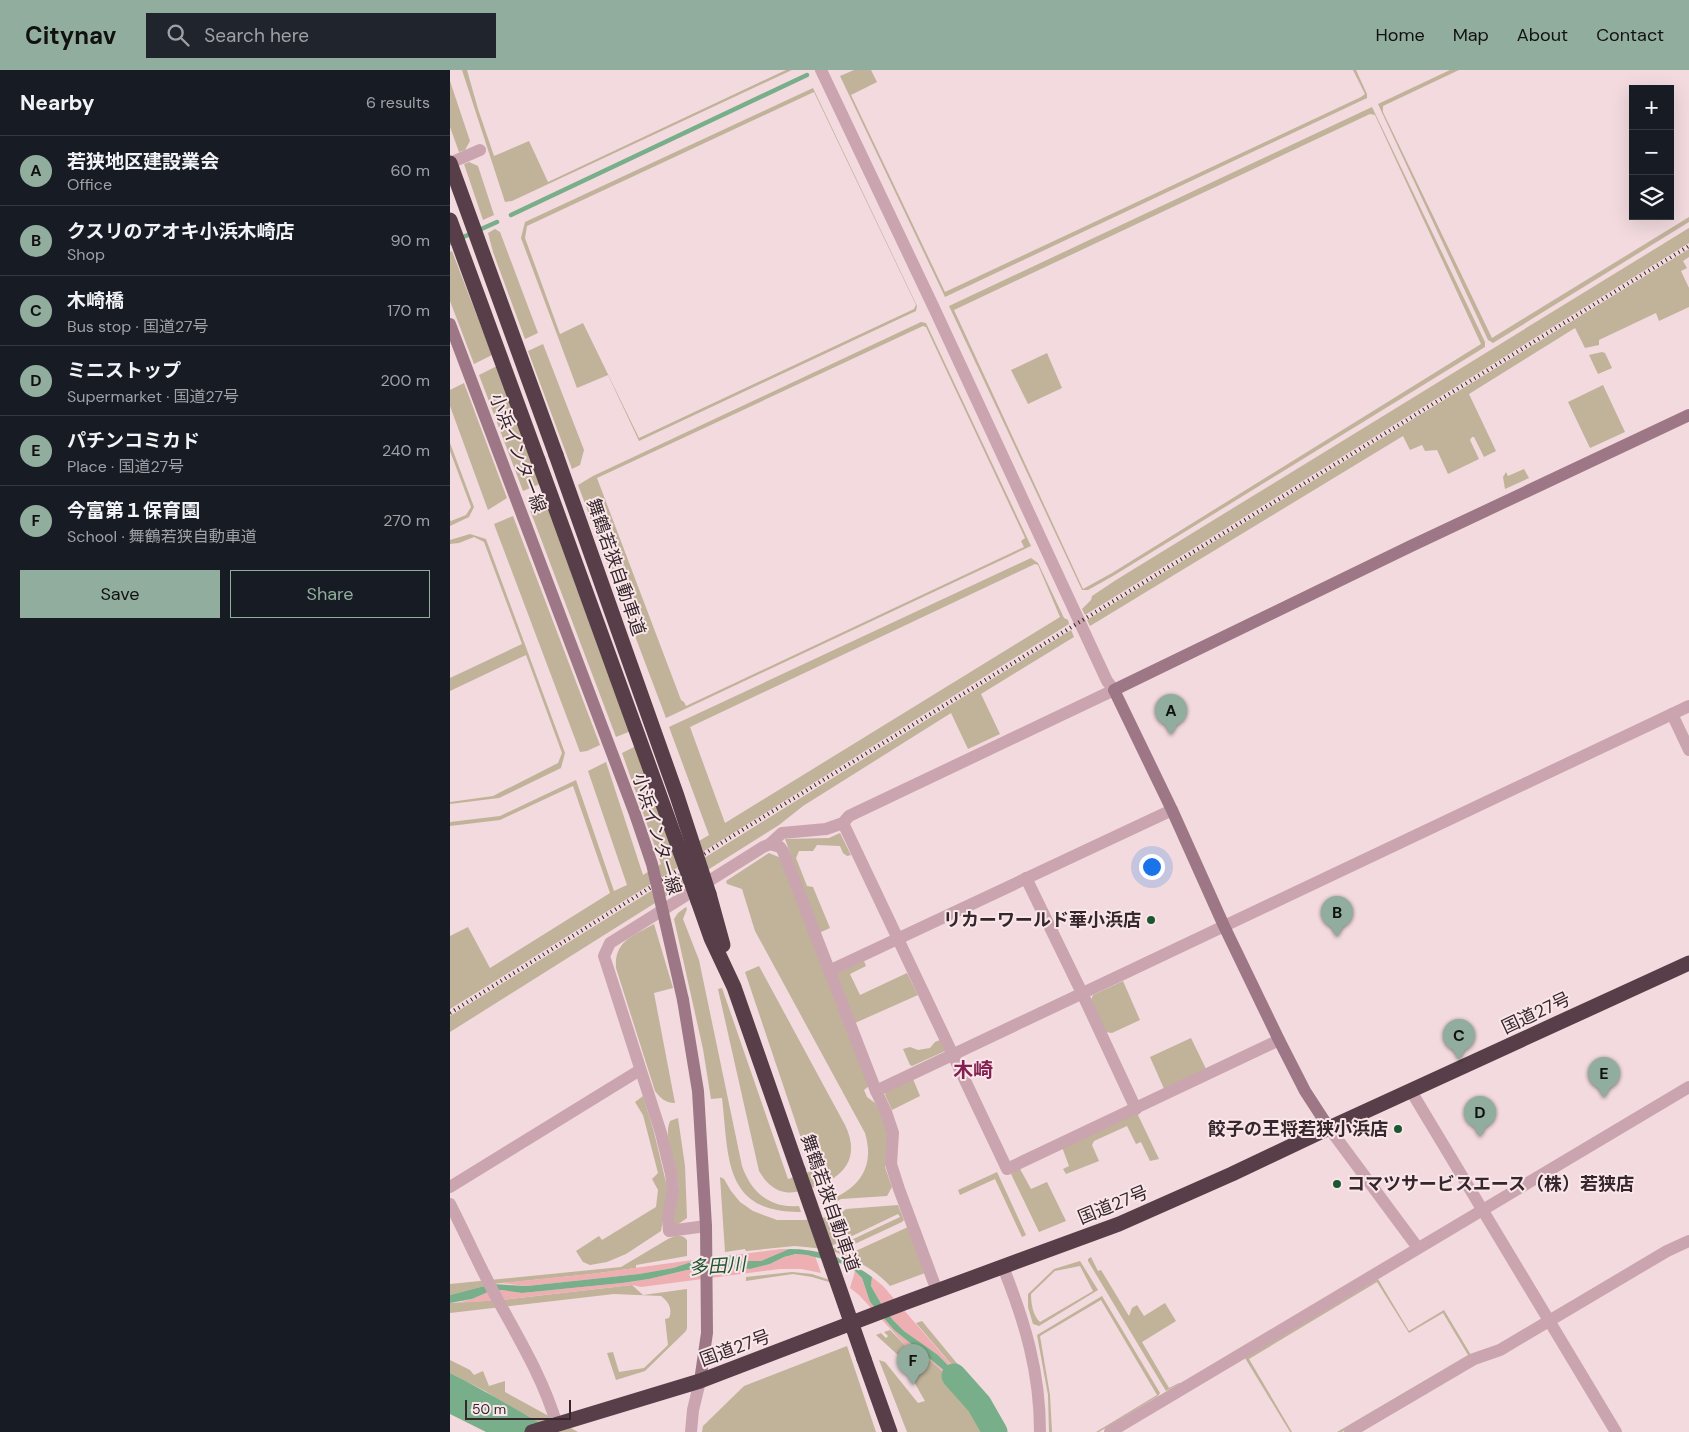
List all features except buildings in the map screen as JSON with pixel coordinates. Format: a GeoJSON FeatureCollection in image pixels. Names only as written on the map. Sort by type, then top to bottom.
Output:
{"type":"FeatureCollection","features":[{"type":"Feature","properties":{"kind":"highway","name":"舞鶴若狭自動車道"},"geometry":{"type":"LineString","coordinates":[[450,163],[677,796],[703,897]]}},
{"type":"Feature","properties":{"kind":"highway","name":"舞鶴若狭自動車道"},"geometry":{"type":"LineString","coordinates":[[450,220],[703,897],[890,1432]]}},
{"type":"Feature","properties":{"kind":"highway","name":"国道27号"},"geometry":{"type":"LineString","coordinates":[[532,1432],[700,1381],[869,1316],[1119,1224],[1232,1174],[1689,963]]}},
{"type":"Feature","properties":{"kind":"street"},"geometry":{"type":"LineString","coordinates":[[821,70],[938,316],[1107,681],[1114,690],[1172,810],[1224,926],[1304,1091],[1329,1128],[1418,1248]]}},
{"type":"Feature","properties":{"kind":"street"},"geometry":{"type":"LineString","coordinates":[[450,163],[480,150]]}},
{"type":"Feature","properties":{"kind":"street","name":"小浜インター線"},"geometry":{"type":"LineString","coordinates":[[450,324],[635,814],[652,864],[683,1000],[698,1091],[707,1252],[706,1333],[700,1381]]}},
{"type":"Feature","properties":{"kind":"street"},"geometry":{"type":"LineString","coordinates":[[706,1226],[669,1231],[668,1218],[673,1190],[671,1174],[661,1132],[604,956],[610,943],[770,844],[782,833],[826,829],[843,823],[849,816],[1411,546],[1689,416]]}},
{"type":"Feature","properties":{"kind":"street"},"geometry":{"type":"LineString","coordinates":[[876,1091],[1689,706]]}},
{"type":"Feature","properties":{"kind":"street"},"geometry":{"type":"LineString","coordinates":[[1672,714],[1689,750]]}},
{"type":"Feature","properties":{"kind":"street"},"geometry":{"type":"LineString","coordinates":[[829,971],[1172,810]]}},
{"type":"Feature","properties":{"kind":"street"},"geometry":{"type":"LineString","coordinates":[[843,823],[1007,1169],[1279,1040]]}},
{"type":"Feature","properties":{"kind":"street"},"geometry":{"type":"LineString","coordinates":[[770,844],[780,847],[783,851],[876,1091],[886,1112],[893,1132],[891,1164],[937,1291]]}},
{"type":"Feature","properties":{"kind":"street"},"geometry":{"type":"LineString","coordinates":[[1026,878],[1136,1109]]}},
{"type":"Feature","properties":{"kind":"street"},"geometry":{"type":"LineString","coordinates":[[450,1187],[640,1070]]}},
{"type":"Feature","properties":{"kind":"street"},"geometry":{"type":"LineString","coordinates":[[1110,1432],[1689,1087]]}},
{"type":"Feature","properties":{"kind":"street"},"geometry":{"type":"LineString","coordinates":[[1412,1091],[1616,1432]]}},
{"type":"Feature","properties":{"kind":"street"},"geometry":{"type":"LineString","coordinates":[[450,1204],[500,1306],[547,1392],[561,1424]]}},
{"type":"Feature","properties":{"kind":"street"},"geometry":{"type":"LineString","coordinates":[[1350,1432],[1474,1359],[1500,1350],[1667,1251],[1689,1241]]}},
{"type":"Feature","properties":{"kind":"street"},"geometry":{"type":"LineString","coordinates":[[1003,1267],[1022,1317],[1033,1355],[1039,1397],[1040,1432]]}},
{"type":"Feature","properties":{"kind":"street"},"geometry":{"type":"LineString","coordinates":[[690,1432],[700,1381]]}},
{"type":"Feature","properties":{"kind":"shaded area"},"geometry":{"type":"Polygon","coordinates":[[[462,70],[467,70],[494,156],[529,141],[548,182],[786,70],[792,70],[512,201],[505,202],[462,70]]]}},
{"type":"Feature","properties":{"kind":"shaded area"},"geometry":{"type":"Polygon","coordinates":[[[854,70],[871,70],[877,82],[851,95],[945,292],[1361,97],[1365,94],[1353,70],[1356,70],[1367,98],[945,297],[840,76],[854,70]]]}},
{"type":"Feature","properties":{"kind":"shaded area"},"geometry":{"type":"Polygon","coordinates":[[[1450,70],[1459,70],[1383,106],[1383,112],[1492,338],[1689,217],[1689,222],[1493,343],[1488,340],[1378,104],[1450,70]]]}},
{"type":"Feature","properties":{"kind":"shaded area"},"geometry":{"type":"Polygon","coordinates":[[[450,81],[470,141],[465,150],[459,152],[450,127],[450,81]]]}},
{"type":"Feature","properties":{"kind":"shaded area"},"geometry":{"type":"Polygon","coordinates":[[[813,88],[917,306],[916,311],[639,441],[608,375],[577,388],[521,238],[525,222],[813,88]],[[814,92],[527,226],[525,238],[560,334],[583,323],[639,438],[914,309],[916,305],[814,92]]]}},
{"type":"Feature","properties":{"kind":"shaded area"},"geometry":{"type":"Polygon","coordinates":[[[1372,107],[1485,342],[1485,347],[1113,576],[1088,590],[1082,590],[949,306],[1372,107]],[[1370,114],[954,310],[1083,589],[1112,573],[1481,344],[1375,115],[1370,114]]]}},
{"type":"Feature","properties":{"kind":"shaded area"},"geometry":{"type":"Polygon","coordinates":[[[469,162],[478,166],[494,215],[483,220],[464,164],[469,162]]]}},
{"type":"Feature","properties":{"kind":"shaded area"},"geometry":{"type":"Polygon","coordinates":[[[1689,228],[1689,243],[1085,615],[1082,609],[1091,600],[1092,596],[1116,580],[1689,228]]]}},
{"type":"Feature","properties":{"kind":"shaded area"},"geometry":{"type":"Polygon","coordinates":[[[495,229],[500,232],[538,333],[525,339],[493,252],[488,233],[495,229]]]}},
{"type":"Feature","properties":{"kind":"shaded area"},"geometry":{"type":"Polygon","coordinates":[[[1689,249],[1689,257],[1683,261],[1687,268],[1681,271],[1689,288],[1689,307],[1659,321],[1656,313],[1599,340],[1599,345],[1585,348],[1575,328],[1469,394],[1496,451],[1484,457],[1474,437],[1472,437],[1470,440],[1479,459],[1448,474],[1437,450],[1425,451],[1422,445],[1410,450],[1403,436],[1090,626],[1087,620],[1689,249]]]}},
{"type":"Feature","properties":{"kind":"shaded area"},"geometry":{"type":"Polygon","coordinates":[[[452,251],[492,355],[474,364],[450,301],[450,252],[452,251]]]}},
{"type":"Feature","properties":{"kind":"shaded area"},"geometry":{"type":"Polygon","coordinates":[[[921,322],[926,323],[1031,546],[666,718],[578,485],[593,476],[921,322]],[[923,326],[597,478],[681,700],[686,706],[1024,547],[1021,541],[1025,538],[926,327],[923,326]]]}},
{"type":"Feature","properties":{"kind":"shaded area"},"geometry":{"type":"Polygon","coordinates":[[[543,344],[584,450],[580,465],[572,469],[528,351],[543,344]]]}},
{"type":"Feature","properties":{"kind":"shaded area"},"geometry":{"type":"Polygon","coordinates":[[[1047,353],[1062,388],[1028,404],[1011,370],[1047,353]]]}},
{"type":"Feature","properties":{"kind":"shaded area"},"geometry":{"type":"Polygon","coordinates":[[[1605,353],[1612,368],[1598,374],[1589,355],[1605,353]]]}},
{"type":"Feature","properties":{"kind":"shaded area"},"geometry":{"type":"Polygon","coordinates":[[[497,366],[540,484],[523,491],[479,375],[497,366]]]}},
{"type":"Feature","properties":{"kind":"shaded area"},"geometry":{"type":"Polygon","coordinates":[[[464,383],[507,498],[488,510],[450,406],[450,390],[464,383]]]}},
{"type":"Feature","properties":{"kind":"shaded area"},"geometry":{"type":"Polygon","coordinates":[[[1603,385],[1625,432],[1590,448],[1568,402],[1603,385]]]}},
{"type":"Feature","properties":{"kind":"shaded area"},"geometry":{"type":"Polygon","coordinates":[[[450,443],[474,507],[469,517],[450,526],[450,520],[466,515],[471,507],[450,451],[450,443]]]}},
{"type":"Feature","properties":{"kind":"shaded area"},"geometry":{"type":"Polygon","coordinates":[[[1524,469],[1529,478],[1505,489],[1503,477],[1506,472],[1508,476],[1524,469]]]}},
{"type":"Feature","properties":{"kind":"shaded area"},"geometry":{"type":"Polygon","coordinates":[[[546,503],[631,731],[616,737],[530,510],[546,503]]]}},
{"type":"Feature","properties":{"kind":"shaded area"},"geometry":{"type":"Polygon","coordinates":[[[513,516],[600,745],[587,751],[580,752],[494,524],[513,516]]]}},
{"type":"Feature","properties":{"kind":"shaded area"},"geometry":{"type":"Polygon","coordinates":[[[470,534],[486,539],[565,753],[561,768],[499,798],[450,804],[450,802],[493,796],[558,763],[562,753],[526,655],[450,691],[450,678],[522,644],[484,542],[474,537],[459,543],[450,544],[450,540],[470,534]]]}},
{"type":"Feature","properties":{"kind":"shaded area"},"geometry":{"type":"Polygon","coordinates":[[[1031,558],[1038,563],[1064,618],[1068,620],[1069,624],[450,1009],[450,936],[468,927],[490,968],[610,893],[573,786],[500,820],[450,826],[450,822],[500,816],[576,780],[614,891],[627,885],[588,771],[606,762],[643,875],[661,864],[622,753],[636,746],[676,855],[709,835],[669,727],[1031,558]],[[1035,564],[690,727],[725,823],[1060,617],[1038,565],[1035,564]]]}},
{"type":"Feature","properties":{"kind":"shaded area"},"geometry":{"type":"Polygon","coordinates":[[[1071,630],[1074,637],[981,694],[1000,734],[968,749],[951,713],[803,806],[779,825],[450,1032],[450,1016],[1071,630]]]}},
{"type":"Feature","properties":{"kind":"shaded area"},"geometry":{"type":"Polygon","coordinates":[[[840,833],[851,855],[847,856],[843,853],[840,846],[817,845],[813,851],[799,851],[796,858],[807,886],[813,887],[830,928],[819,933],[785,839],[829,838],[840,833]]]}},
{"type":"Feature","properties":{"kind":"shaded area"},"geometry":{"type":"Polygon","coordinates":[[[769,853],[781,858],[869,1086],[864,1090],[867,1097],[875,1103],[884,1119],[889,1134],[885,1167],[892,1187],[887,1196],[841,1199],[834,1203],[834,1198],[852,1187],[864,1172],[868,1154],[865,1133],[755,931],[742,889],[727,884],[726,881],[769,853]]]}},
{"type":"Feature","properties":{"kind":"shaded area"},"geometry":{"type":"Polygon","coordinates":[[[686,907],[683,919],[699,960],[742,1166],[751,1184],[763,1197],[779,1205],[799,1206],[801,1212],[775,1210],[757,1203],[744,1192],[735,1178],[726,1141],[722,1098],[711,1099],[703,1049],[674,919],[686,907]]]}},
{"type":"Feature","properties":{"kind":"shaded area"},"geometry":{"type":"Polygon","coordinates":[[[654,924],[673,988],[654,993],[675,1103],[664,1100],[655,1091],[616,968],[618,951],[626,940],[654,924]]]}},
{"type":"Feature","properties":{"kind":"shaded area"},"geometry":{"type":"Polygon","coordinates":[[[864,961],[866,966],[850,974],[860,995],[907,973],[918,995],[855,1023],[836,975],[864,961]]]}},
{"type":"Feature","properties":{"kind":"shaded area"},"geometry":{"type":"Polygon","coordinates":[[[759,966],[845,1125],[851,1147],[850,1157],[846,1165],[832,1179],[823,1184],[795,1192],[785,1192],[773,1187],[759,1171],[718,989],[722,988],[788,1179],[812,1171],[745,972],[759,966]]]}},
{"type":"Feature","properties":{"kind":"shaded area"},"geometry":{"type":"Polygon","coordinates":[[[1123,981],[1140,1020],[1112,1033],[1105,1032],[1091,1000],[1093,995],[1123,981]]]}},
{"type":"Feature","properties":{"kind":"shaded area"},"geometry":{"type":"Polygon","coordinates":[[[1191,1038],[1207,1071],[1165,1091],[1150,1057],[1191,1038]]]}},
{"type":"Feature","properties":{"kind":"shaded area"},"geometry":{"type":"Polygon","coordinates":[[[940,1040],[945,1051],[912,1066],[910,1065],[903,1049],[910,1047],[918,1050],[930,1048],[935,1042],[940,1040]]]}},
{"type":"Feature","properties":{"kind":"shaded area"},"geometry":{"type":"Polygon","coordinates":[[[913,1079],[920,1096],[892,1110],[885,1095],[886,1092],[913,1079]]]}},
{"type":"Feature","properties":{"kind":"shaded area"},"geometry":{"type":"Polygon","coordinates":[[[643,1096],[668,1191],[661,1231],[626,1254],[607,1262],[590,1265],[583,1262],[576,1251],[599,1236],[602,1240],[656,1207],[658,1190],[652,1179],[658,1173],[643,1115],[635,1102],[643,1096]]]}},
{"type":"Feature","properties":{"kind":"shaded area"},"geometry":{"type":"Polygon","coordinates":[[[1137,1113],[1159,1159],[1150,1161],[1141,1142],[1136,1144],[1127,1126],[1094,1141],[1092,1145],[1099,1161],[1066,1174],[1063,1169],[1069,1166],[1062,1147],[1137,1113]]]}},
{"type":"Feature","properties":{"kind":"shaded area"},"geometry":{"type":"Polygon","coordinates":[[[678,1118],[685,1166],[687,1218],[677,1225],[674,1224],[673,1220],[678,1182],[668,1128],[670,1121],[678,1118]]]}},
{"type":"Feature","properties":{"kind":"shaded area"},"geometry":{"type":"Polygon","coordinates":[[[1019,1167],[1031,1189],[1047,1182],[1066,1221],[1039,1232],[1011,1174],[1019,1167]]]}},
{"type":"Feature","properties":{"kind":"shaded area"},"geometry":{"type":"Polygon","coordinates":[[[997,1172],[1026,1235],[1022,1237],[995,1179],[960,1195],[958,1190],[997,1172]]]}},
{"type":"Feature","properties":{"kind":"shaded area"},"geometry":{"type":"Polygon","coordinates":[[[720,1177],[724,1179],[740,1202],[753,1211],[777,1220],[805,1220],[837,1216],[846,1209],[898,1205],[904,1220],[902,1222],[844,1249],[847,1255],[908,1227],[925,1273],[890,1286],[862,1264],[830,1250],[900,1217],[898,1214],[825,1249],[795,1246],[725,1252],[720,1177]]]}},
{"type":"Feature","properties":{"kind":"shaded area"},"geometry":{"type":"Polygon","coordinates":[[[677,1235],[687,1240],[687,1256],[636,1265],[636,1268],[492,1284],[450,1295],[450,1284],[621,1267],[677,1235]]]}},
{"type":"Feature","properties":{"kind":"shaded area"},"geometry":{"type":"Polygon","coordinates":[[[1091,1257],[1098,1271],[1101,1270],[1129,1316],[1132,1308],[1137,1305],[1144,1316],[1165,1303],[1176,1321],[1142,1342],[1169,1388],[1181,1383],[1166,1391],[1088,1261],[1091,1257]]]}},
{"type":"Feature","properties":{"kind":"shaded area"},"geometry":{"type":"Polygon","coordinates":[[[1080,1261],[1098,1290],[1039,1326],[1033,1324],[1028,1307],[1028,1294],[1054,1269],[1080,1261]],[[1080,1266],[1055,1271],[1031,1294],[1034,1313],[1040,1322],[1093,1291],[1080,1266]]]}},
{"type":"Feature","properties":{"kind":"shaded area"},"geometry":{"type":"Polygon","coordinates":[[[792,1272],[812,1274],[830,1280],[829,1282],[793,1274],[746,1281],[746,1277],[792,1272]]]}},
{"type":"Feature","properties":{"kind":"shaded area"},"geometry":{"type":"Polygon","coordinates":[[[1378,1279],[1409,1331],[1444,1310],[1471,1355],[1342,1432],[1337,1432],[1468,1355],[1443,1313],[1409,1333],[1377,1282],[1249,1359],[1292,1432],[1290,1432],[1245,1358],[1378,1279]]]}},
{"type":"Feature","properties":{"kind":"shaded area"},"geometry":{"type":"Polygon","coordinates":[[[632,1285],[643,1295],[687,1289],[687,1328],[645,1371],[616,1380],[607,1353],[613,1352],[619,1372],[644,1368],[668,1345],[665,1319],[669,1318],[670,1308],[666,1300],[661,1296],[614,1294],[450,1313],[450,1303],[502,1300],[632,1285]]]}},
{"type":"Feature","properties":{"kind":"shaded area"},"geometry":{"type":"Polygon","coordinates":[[[1102,1296],[1160,1393],[1158,1396],[1099,1432],[1096,1432],[1157,1395],[1101,1300],[1040,1336],[1050,1395],[1052,1432],[1049,1432],[1048,1395],[1037,1335],[1102,1296]]]}},
{"type":"Feature","properties":{"kind":"shaded area"},"geometry":{"type":"Polygon","coordinates":[[[922,1321],[988,1401],[1005,1432],[1001,1432],[982,1400],[916,1323],[922,1321]]]}},
{"type":"Feature","properties":{"kind":"shaded area"},"geometry":{"type":"Polygon","coordinates":[[[890,1330],[908,1348],[931,1361],[945,1374],[959,1382],[974,1400],[993,1432],[907,1432],[879,1360],[885,1362],[918,1403],[925,1401],[899,1356],[876,1335],[881,1333],[886,1338],[888,1336],[884,1332],[890,1330]]]}},
{"type":"Feature","properties":{"kind":"shaded area"},"geometry":{"type":"Polygon","coordinates":[[[847,1346],[876,1432],[702,1432],[703,1426],[744,1386],[847,1346]]]}},
{"type":"Feature","properties":{"kind":"shaded area"},"geometry":{"type":"Polygon","coordinates":[[[450,1360],[470,1370],[474,1375],[483,1371],[489,1386],[505,1381],[505,1392],[578,1432],[556,1432],[450,1373],[450,1360]]]}},
{"type":"Feature","properties":{"kind":"sand"},"geometry":{"type":"Polygon","coordinates":[[[789,1249],[761,1261],[740,1261],[735,1255],[789,1249]]]}},
{"type":"Feature","properties":{"kind":"sand"},"geometry":{"type":"Polygon","coordinates":[[[797,1254],[815,1256],[821,1273],[801,1269],[780,1269],[641,1287],[632,1285],[502,1300],[457,1303],[488,1292],[503,1290],[522,1293],[622,1283],[687,1270],[717,1267],[750,1269],[797,1254]]]}},
{"type":"Feature","properties":{"kind":"sand"},"geometry":{"type":"Polygon","coordinates":[[[700,1259],[673,1268],[639,1274],[527,1286],[500,1283],[591,1274],[700,1259]]]}},
{"type":"Feature","properties":{"kind":"sand"},"geometry":{"type":"Polygon","coordinates":[[[855,1271],[862,1278],[870,1302],[894,1330],[959,1382],[945,1374],[931,1361],[908,1348],[859,1295],[850,1288],[855,1271]]]}},
{"type":"Feature","properties":{"kind":"sand"},"geometry":{"type":"Polygon","coordinates":[[[872,1277],[883,1286],[982,1400],[938,1355],[904,1331],[893,1320],[871,1286],[872,1277]]]}},
{"type":"Feature","properties":{"kind":"water"},"geometry":{"type":"Polygon","coordinates":[[[789,1249],[801,1249],[833,1256],[853,1265],[872,1277],[871,1286],[893,1320],[904,1331],[938,1355],[982,1400],[974,1400],[959,1382],[894,1330],[870,1302],[862,1278],[855,1271],[843,1264],[807,1255],[796,1254],[750,1269],[717,1267],[687,1270],[622,1283],[522,1293],[502,1290],[450,1303],[450,1295],[492,1284],[527,1286],[639,1274],[673,1268],[700,1259],[735,1255],[740,1261],[761,1261],[789,1249]]]}},
{"type":"Feature","properties":{"kind":"water"},"geometry":{"type":"Polygon","coordinates":[[[450,1373],[556,1432],[486,1432],[450,1414],[450,1373]]]}},
{"type":"Feature","properties":{"kind":"waterway"},"geometry":{"type":"LineString","coordinates":[[511,215],[807,75]]}},
{"type":"Feature","properties":{"kind":"waterway"},"geometry":{"type":"LineString","coordinates":[[450,243],[497,222]]}},
{"type":"Feature","properties":{"kind":"waterway","name":"多田川"},"geometry":{"type":"LineString","coordinates":[[954,1376],[979,1404],[995,1432]]}},
{"type":"Feature","properties":{"kind":"railway"},"geometry":{"type":"LineString","coordinates":[[450,1013],[731,837],[1689,246]]}},
{"type":"Feature","properties":{"kind":"place","name":"若狭地区建設業会"},"geometry":{"type":"Point","coordinates":[1171,735]}},
{"type":"Feature","properties":{"kind":"place","name":"リカーワールド華小浜店"},"geometry":{"type":"Point","coordinates":[1151,920]}},
{"type":"Feature","properties":{"kind":"place","name":"クスリのアオキ小浜木崎店"},"geometry":{"type":"Point","coordinates":[1337,937]}},
{"type":"Feature","properties":{"kind":"place","name":"木崎橋"},"geometry":{"type":"Point","coordinates":[1459,1060]}},
{"type":"Feature","properties":{"kind":"place","name":"パチンコミカド"},"geometry":{"type":"Point","coordinates":[1604,1098]}},
{"type":"Feature","properties":{"kind":"place","name":"餃子の王将若狭小浜店"},"geometry":{"type":"Point","coordinates":[1398,1129]}},
{"type":"Feature","properties":{"kind":"place","name":"ミニストップ"},"geometry":{"type":"Point","coordinates":[1480,1137]}},
{"type":"Feature","properties":{"kind":"place","name":"コマツサービスエース（株）若狭店"},"geometry":{"type":"Point","coordinates":[1337,1184]}},
{"type":"Feature","properties":{"kind":"place","name":"今富第１保育園"},"geometry":{"type":"Point","coordinates":[913,1385]}},
{"type":"Feature","properties":{"kind":"district","name":"木崎"},"geometry":{"type":"Point","coordinates":[973,1070]}}]}
